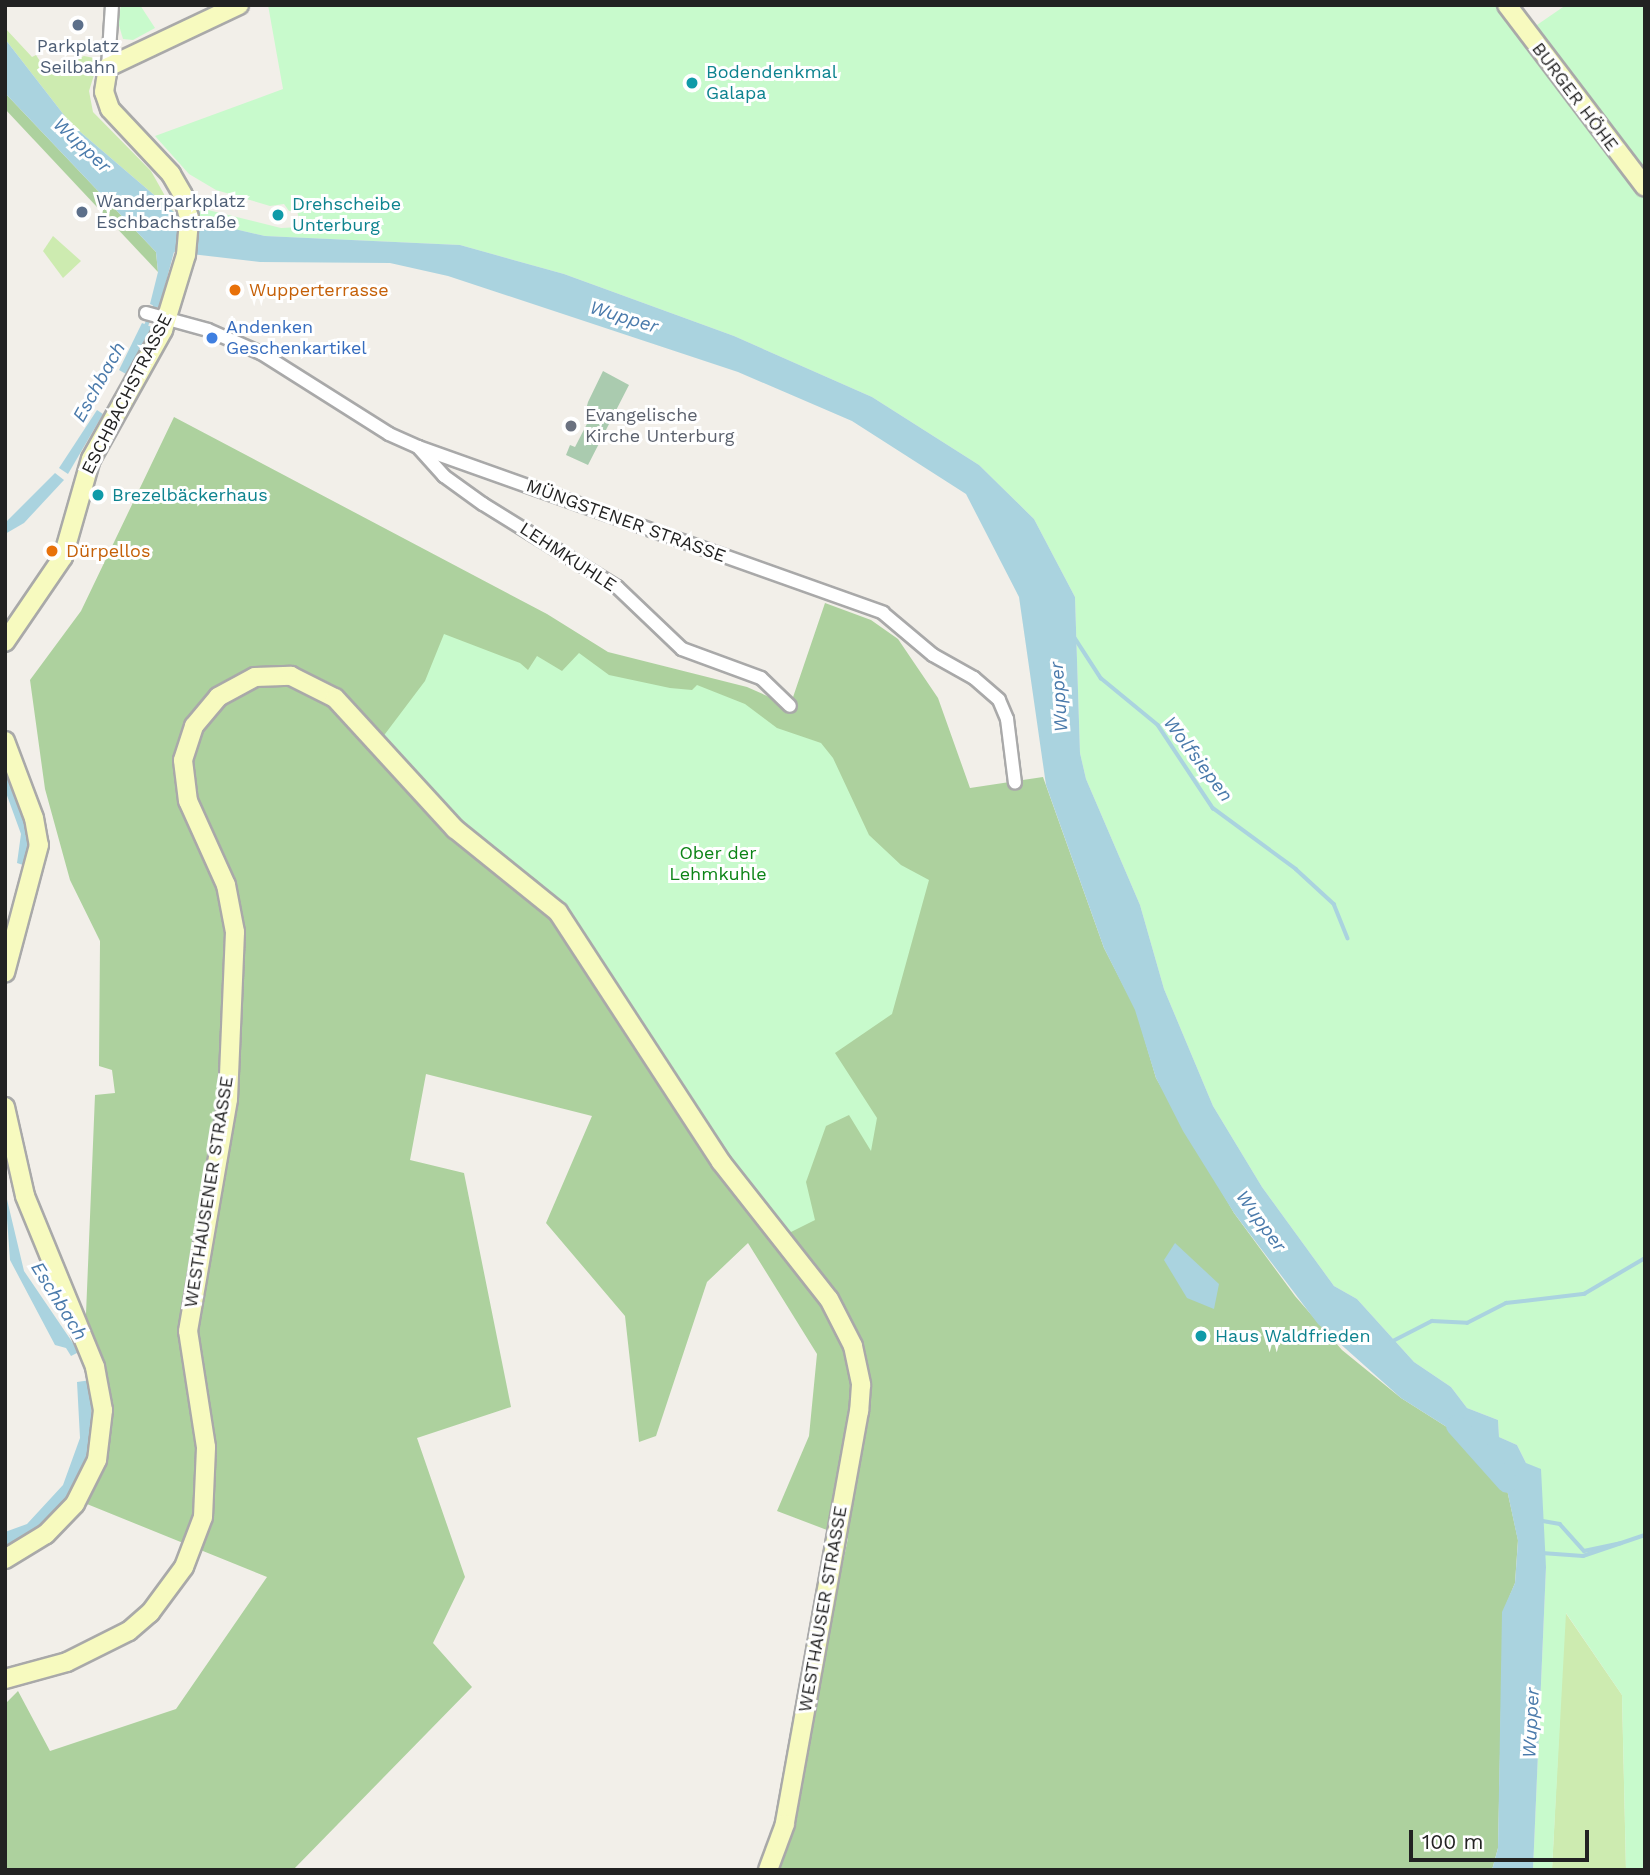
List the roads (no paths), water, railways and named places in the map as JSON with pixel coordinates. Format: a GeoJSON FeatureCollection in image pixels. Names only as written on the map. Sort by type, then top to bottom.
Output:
{"type":"FeatureCollection","features":[{"type":"Feature","properties":{"kind":"main road"},"geometry":{"type":"LineString","coordinates":[[108,67],[239,5]]}},
{"type":"Feature","properties":{"kind":"main road","name":"BURGER HÖHE"},"geometry":{"type":"LineString","coordinates":[[1507,5],[1645,187]]}},
{"type":"Feature","properties":{"kind":"main road","name":"ESCHBACHSTRASSE"},"geometry":{"type":"LineString","coordinates":[[5,642],[63,557],[91,459],[166,316],[186,255],[188,212],[171,174],[110,110],[105,96],[108,67]]}},
{"type":"Feature","properties":{"kind":"main road","name":"WESTHAUSENER STRASSE"},"geometry":{"type":"LineString","coordinates":[[5,1679],[67,1662],[129,1631],[150,1613],[184,1567],[205,1508],[206,1447],[188,1331],[228,1099],[235,932],[226,885],[188,801],[183,760],[201,715],[218,697],[245,680],[291,676],[325,690],[455,829],[549,902],[575,934],[721,1162],[829,1299],[853,1346]]}},
{"type":"Feature","properties":{"kind":"main road"},"geometry":{"type":"LineString","coordinates":[[5,741],[32,810],[39,845],[5,973]]}},
{"type":"Feature","properties":{"kind":"main road"},"geometry":{"type":"LineString","coordinates":[[5,1107],[25,1196],[96,1367],[103,1410],[97,1460],[75,1504],[46,1534],[5,1559]]}},
{"type":"Feature","properties":{"kind":"main road","name":"WESTHAUSER STRASSE"},"geometry":{"type":"LineString","coordinates":[[768,1870],[785,1824],[859,1411],[861,1385],[853,1346]]}},
{"type":"Feature","properties":{"kind":"street"},"geometry":{"type":"LineString","coordinates":[[108,67],[112,5]]}},
{"type":"Feature","properties":{"kind":"street","name":"MÜNGSTENER STRASSE"},"geometry":{"type":"LineString","coordinates":[[146,313],[166,316],[208,330],[261,353],[389,435],[418,447],[883,614],[933,655],[974,678],[999,700],[1009,727],[1015,783]]}},
{"type":"Feature","properties":{"kind":"street","name":"LEHMKUHLE"},"geometry":{"type":"LineString","coordinates":[[418,447],[433,466],[483,504],[617,587],[676,645],[697,657],[761,678],[790,706]]}},
{"type":"Feature","properties":{"kind":"water"},"geometry":{"type":"Polygon","coordinates":[[[5,39],[71,124],[174,212],[200,211],[200,221],[265,236],[460,245],[564,274],[734,336],[872,397],[979,465],[1034,519],[1075,597],[1080,753],[1086,779],[1140,905],[1164,989],[1213,1106],[1262,1187],[1334,1286],[1357,1299],[1414,1362],[1451,1387],[1467,1408],[1498,1420],[1499,1437],[1517,1445],[1526,1463],[1541,1469],[1546,1567],[1533,1870],[1492,1870],[1498,1848],[1502,1612],[1515,1583],[1518,1541],[1506,1485],[1480,1448],[1401,1398],[1318,1324],[1234,1213],[1183,1131],[1156,1078],[1135,1010],[1104,948],[1046,785],[1019,597],[966,494],[852,421],[738,372],[448,276],[390,263],[260,262],[174,252],[159,308],[150,304],[158,272],[156,252],[5,93],[5,39]]]}},
{"type":"Feature","properties":{"kind":"water"},"geometry":{"type":"Polygon","coordinates":[[[142,323],[154,328],[126,374],[119,370],[142,323]]]}},
{"type":"Feature","properties":{"kind":"water"},"geometry":{"type":"Polygon","coordinates":[[[97,410],[103,414],[68,474],[59,468],[97,410]]]}},
{"type":"Feature","properties":{"kind":"water"},"geometry":{"type":"Polygon","coordinates":[[[55,473],[64,480],[24,523],[5,534],[5,523],[55,473]]]}},
{"type":"Feature","properties":{"kind":"water"},"geometry":{"type":"Polygon","coordinates":[[[13,782],[32,836],[29,867],[17,863],[21,834],[5,790],[5,785],[13,782]]]}},
{"type":"Feature","properties":{"kind":"water"},"geometry":{"type":"Polygon","coordinates":[[[5,1191],[24,1271],[79,1352],[71,1356],[66,1348],[55,1345],[10,1260],[5,1191]]]}},
{"type":"Feature","properties":{"kind":"water"},"geometry":{"type":"Polygon","coordinates":[[[1175,1243],[1219,1284],[1214,1309],[1187,1298],[1164,1260],[1175,1243]]]}},
{"type":"Feature","properties":{"kind":"water"},"geometry":{"type":"Polygon","coordinates":[[[91,1380],[91,1444],[74,1488],[48,1520],[5,1547],[5,1532],[27,1524],[63,1485],[80,1438],[77,1382],[91,1380]]]}},
{"type":"Feature","properties":{"kind":"waterway","name":"Eschbach"},"geometry":{"type":"LineString","coordinates":[[145,328],[156,303]]}},
{"type":"Feature","properties":{"kind":"waterway","name":"Wolfsiepen"},"geometry":{"type":"LineString","coordinates":[[1075,638],[1101,678],[1158,725],[1213,808],[1296,869],[1334,904],[1348,938]]}},
{"type":"Feature","properties":{"kind":"waterway","name":"Eschbach"},"geometry":{"type":"LineString","coordinates":[[5,774],[11,788]]}},
{"type":"Feature","properties":{"kind":"waterway"},"geometry":{"type":"LineString","coordinates":[[1391,1342],[1432,1321],[1467,1323],[1506,1303],[1584,1294],[1645,1258]]}},
{"type":"Feature","properties":{"kind":"waterway","name":"Wupper"},"geometry":{"type":"LineString","coordinates":[[1456,1425],[1507,1482]]}},
{"type":"Feature","properties":{"kind":"waterway"},"geometry":{"type":"LineString","coordinates":[[1543,1521],[1560,1524],[1584,1551],[1621,1543]]}},
{"type":"Feature","properties":{"kind":"waterway"},"geometry":{"type":"LineString","coordinates":[[1542,1553],[1583,1556],[1645,1535]]}},
{"type":"Feature","properties":{"kind":"place","name":"Parkplatz Seilbahn"},"geometry":{"type":"Point","coordinates":[78,25]}},
{"type":"Feature","properties":{"kind":"place","name":"Bodendenkmal Galapa"},"geometry":{"type":"Point","coordinates":[692,83]}},
{"type":"Feature","properties":{"kind":"place","name":"Wanderparkplatz Eschbachstraße"},"geometry":{"type":"Point","coordinates":[82,212]}},
{"type":"Feature","properties":{"kind":"place","name":"Drehscheibe Unterburg"},"geometry":{"type":"Point","coordinates":[278,215]}},
{"type":"Feature","properties":{"kind":"place","name":"Wupperterrasse"},"geometry":{"type":"Point","coordinates":[235,290]}},
{"type":"Feature","properties":{"kind":"place","name":"Andenken Geschenkartikel"},"geometry":{"type":"Point","coordinates":[212,338]}},
{"type":"Feature","properties":{"kind":"place","name":"Evangelische Kirche Unterburg"},"geometry":{"type":"Point","coordinates":[571,426]}},
{"type":"Feature","properties":{"kind":"place","name":"Brezelbäckerhaus"},"geometry":{"type":"Point","coordinates":[98,495]}},
{"type":"Feature","properties":{"kind":"place","name":"Dürpellos"},"geometry":{"type":"Point","coordinates":[52,551]}},
{"type":"Feature","properties":{"kind":"place","name":"Haus Waldfrieden"},"geometry":{"type":"Point","coordinates":[1201,1336]}},
{"type":"Feature","properties":{"kind":"park label","name":"Ober der Lehmkuhle"},"geometry":{"type":"Point","coordinates":[718,864]}}]}
